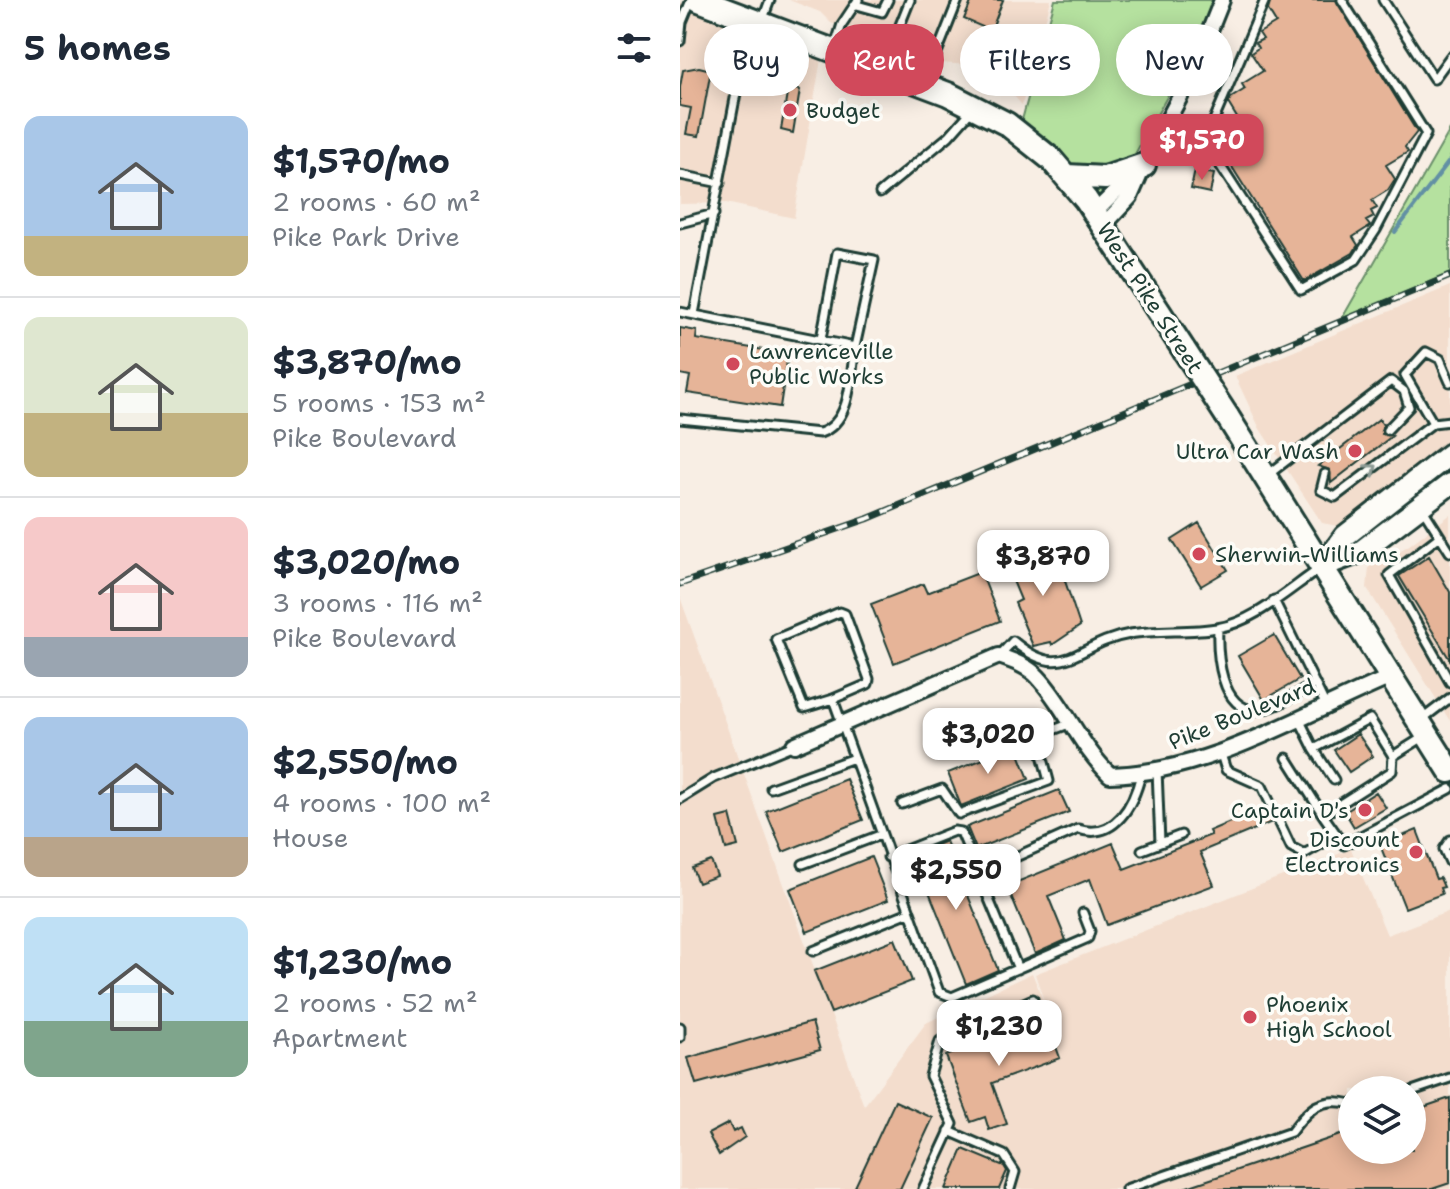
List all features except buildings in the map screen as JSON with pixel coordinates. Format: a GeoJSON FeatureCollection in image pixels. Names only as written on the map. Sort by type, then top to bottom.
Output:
{"type":"FeatureCollection","features":[{"type":"Feature","properties":{"kind":"main road","name":"West Pike Street"},"geometry":{"type":"LineString","coordinates":[[699,0],[757,24]]}},
{"type":"Feature","properties":{"kind":"main road","name":"West Pike Street"},"geometry":{"type":"LineString","coordinates":[[944,93],[975,106],[1019,134],[1067,176],[1099,218],[1323,566],[1450,771]]}},
{"type":"Feature","properties":{"kind":"main road"},"geometry":{"type":"LineString","coordinates":[[1067,176],[1105,178],[1144,165]]}},
{"type":"Feature","properties":{"kind":"main road"},"geometry":{"type":"LineString","coordinates":[[1323,566],[1345,536],[1450,454]]}},
{"type":"Feature","properties":{"kind":"main road"},"geometry":{"type":"LineString","coordinates":[[1323,566],[1360,552],[1450,484]]}},
{"type":"Feature","properties":{"kind":"street"},"geometry":{"type":"LineString","coordinates":[[1099,218],[1130,197],[1194,70],[1222,0]]}},
{"type":"Feature","properties":{"kind":"street"},"geometry":{"type":"LineString","coordinates":[[794,745],[999,656]]}},
{"type":"Feature","properties":{"kind":"street","name":"Pike Boulevard"},"geometry":{"type":"LineString","coordinates":[[999,656],[1019,663],[1038,676],[1087,752],[1110,775],[1141,774],[1220,751],[1391,677]]}},
{"type":"Feature","properties":{"kind":"lane"},"geometry":{"type":"LineString","coordinates":[[680,41],[682,22],[691,0]]}},
{"type":"Feature","properties":{"kind":"lane"},"geometry":{"type":"LineString","coordinates":[[759,24],[770,0]]}},
{"type":"Feature","properties":{"kind":"lane"},"geometry":{"type":"LineString","coordinates":[[842,24],[858,2],[882,12],[888,0]]}},
{"type":"Feature","properties":{"kind":"lane"},"geometry":{"type":"LineString","coordinates":[[900,24],[910,0]]}},
{"type":"Feature","properties":{"kind":"lane"},"geometry":{"type":"LineString","coordinates":[[944,35],[958,0]]}},
{"type":"Feature","properties":{"kind":"lane"},"geometry":{"type":"LineString","coordinates":[[1200,153],[1265,0]]}},
{"type":"Feature","properties":{"kind":"lane"},"geometry":{"type":"LineString","coordinates":[[1159,136],[1216,159],[1301,290],[1356,260],[1376,230],[1426,134],[1342,0]]}},
{"type":"Feature","properties":{"kind":"lane"},"geometry":{"type":"LineString","coordinates":[[1383,0],[1434,79],[1450,57]]}},
{"type":"Feature","properties":{"kind":"lane"},"geometry":{"type":"LineString","coordinates":[[694,314],[736,96]]}},
{"type":"Feature","properties":{"kind":"lane"},"geometry":{"type":"LineString","coordinates":[[880,193],[949,136],[975,106]]}},
{"type":"Feature","properties":{"kind":"lane"},"geometry":{"type":"LineString","coordinates":[[680,175],[720,183]]}},
{"type":"Feature","properties":{"kind":"lane"},"geometry":{"type":"LineString","coordinates":[[680,223],[714,214]]}},
{"type":"Feature","properties":{"kind":"lane"},"geometry":{"type":"LineString","coordinates":[[680,419],[820,433],[835,428],[842,418],[874,260],[837,253],[821,339]]}},
{"type":"Feature","properties":{"kind":"lane"},"geometry":{"type":"LineString","coordinates":[[680,312],[855,347]]}},
{"type":"Feature","properties":{"kind":"lane"},"geometry":{"type":"LineString","coordinates":[[1433,423],[1405,375],[1426,352],[1440,359],[1450,382]]}},
{"type":"Feature","properties":{"kind":"lane"},"geometry":{"type":"LineString","coordinates":[[1264,477],[1391,381],[1404,391],[1409,407],[1387,430]]}},
{"type":"Feature","properties":{"kind":"lane"},"geometry":{"type":"LineString","coordinates":[[1325,474],[1321,490],[1335,497],[1433,423],[1450,421]]}},
{"type":"Feature","properties":{"kind":"lane"},"geometry":{"type":"LineString","coordinates":[[1421,505],[1449,549]]}},
{"type":"Feature","properties":{"kind":"lane"},"geometry":{"type":"LineString","coordinates":[[1440,536],[1389,575],[1450,682]]}},
{"type":"Feature","properties":{"kind":"lane"},"geometry":{"type":"LineString","coordinates":[[999,656],[1013,641],[1034,659],[1051,664],[1130,634],[1218,628],[1254,614],[1323,566]]}},
{"type":"Feature","properties":{"kind":"lane"},"geometry":{"type":"LineString","coordinates":[[1274,600],[1325,704]]}},
{"type":"Feature","properties":{"kind":"lane"},"geometry":{"type":"LineString","coordinates":[[840,612],[845,614],[869,679],[868,684],[833,699],[804,708],[776,639],[778,635],[840,612]]}},
{"type":"Feature","properties":{"kind":"lane"},"geometry":{"type":"LineString","coordinates":[[1218,628],[1219,669],[1242,706],[1254,710],[1268,708],[1315,684]]}},
{"type":"Feature","properties":{"kind":"lane"},"geometry":{"type":"LineString","coordinates":[[1393,756],[1450,698]]}},
{"type":"Feature","properties":{"kind":"lane"},"geometry":{"type":"LineString","coordinates":[[833,699],[939,992],[952,997],[1088,938],[1090,931],[1083,913]]}},
{"type":"Feature","properties":{"kind":"lane"},"geometry":{"type":"LineString","coordinates":[[1298,717],[1334,780]]}},
{"type":"Feature","properties":{"kind":"lane"},"geometry":{"type":"LineString","coordinates":[[1314,749],[1370,719],[1393,756],[1392,771],[1323,815]]}},
{"type":"Feature","properties":{"kind":"lane"},"geometry":{"type":"LineString","coordinates":[[902,804],[942,789],[959,814],[1049,781],[1037,736],[1069,724]]}},
{"type":"Feature","properties":{"kind":"lane"},"geometry":{"type":"LineString","coordinates":[[680,799],[714,778],[794,745]]}},
{"type":"Feature","properties":{"kind":"lane"},"geometry":{"type":"LineString","coordinates":[[1220,751],[1226,770],[1262,786],[1291,847],[1304,854],[1335,836]]}},
{"type":"Feature","properties":{"kind":"lane"},"geometry":{"type":"LineString","coordinates":[[771,788],[854,758]]}},
{"type":"Feature","properties":{"kind":"lane"},"geometry":{"type":"LineString","coordinates":[[1287,758],[1335,836],[1344,845],[1450,789]]}},
{"type":"Feature","properties":{"kind":"lane"},"geometry":{"type":"LineString","coordinates":[[1157,770],[1160,843]]}},
{"type":"Feature","properties":{"kind":"lane"},"geometry":{"type":"LineString","coordinates":[[978,874],[1078,829],[1090,833],[1122,820],[1136,795],[1141,774]]}},
{"type":"Feature","properties":{"kind":"lane"},"geometry":{"type":"LineString","coordinates":[[888,857],[954,831],[961,832],[1018,969]]}},
{"type":"Feature","properties":{"kind":"lane"},"geometry":{"type":"LineString","coordinates":[[803,864],[880,835]]}},
{"type":"Feature","properties":{"kind":"lane"},"geometry":{"type":"LineString","coordinates":[[1142,850],[1181,835]]}},
{"type":"Feature","properties":{"kind":"lane"},"geometry":{"type":"LineString","coordinates":[[1450,840],[1444,849],[1450,862]]}},
{"type":"Feature","properties":{"kind":"lane"},"geometry":{"type":"LineString","coordinates":[[813,951],[909,912]]}},
{"type":"Feature","properties":{"kind":"lane"},"geometry":{"type":"LineString","coordinates":[[923,1189],[953,1124],[930,1076],[940,1041],[1033,999]]}},
{"type":"Feature","properties":{"kind":"lane"},"geometry":{"type":"LineString","coordinates":[[1426,1086],[1450,1078]]}},
{"type":"Feature","properties":{"kind":"lane"},"geometry":{"type":"LineString","coordinates":[[1126,1189],[1291,1132],[1309,1109],[1324,1100],[1338,1102]]}},
{"type":"Feature","properties":{"kind":"lane"},"geometry":{"type":"LineString","coordinates":[[949,1131],[1004,1155],[1015,1172],[1010,1189]]}},
{"type":"Feature","properties":{"kind":"shaded area"},"geometry":{"type":"Polygon","coordinates":[[[789,0],[1051,0],[1044,24],[960,24],[960,64],[944,63],[944,24],[834,24],[820,12],[789,0]]]}},
{"type":"Feature","properties":{"kind":"shaded area"},"geometry":{"type":"Polygon","coordinates":[[[680,2],[734,24],[704,24],[704,96],[809,96],[809,54],[821,59],[794,218],[726,203],[680,204],[680,2]]]}},
{"type":"Feature","properties":{"kind":"shaded area"},"geometry":{"type":"Polygon","coordinates":[[[1014,96],[1024,96],[1022,105],[1014,96]]]}},
{"type":"Feature","properties":{"kind":"shaded area"},"geometry":{"type":"Polygon","coordinates":[[[1450,286],[1450,446],[1347,522],[1338,526],[1322,523],[1260,429],[1235,376],[1450,286]]]}},
{"type":"Feature","properties":{"kind":"shaded area"},"geometry":{"type":"Polygon","coordinates":[[[1450,515],[1450,721],[1367,588],[1369,567],[1408,546],[1450,515]]]}},
{"type":"Feature","properties":{"kind":"shaded area"},"geometry":{"type":"Polygon","coordinates":[[[680,597],[864,1106],[926,1023],[1032,973],[1046,1007],[1035,974],[1351,849],[1387,935],[1450,911],[1450,1189],[680,1189],[680,597]]]}},
{"type":"Feature","properties":{"kind":"green space"},"geometry":{"type":"Polygon","coordinates":[[[1055,0],[1221,0],[1208,24],[1116,24],[1116,96],[1167,96],[1106,206],[1019,131],[1029,96],[1100,96],[1100,24],[1048,24],[1055,0]]]}},
{"type":"Feature","properties":{"kind":"green space"},"geometry":{"type":"Polygon","coordinates":[[[1450,130],[1450,273],[1341,320],[1348,308],[1450,130]]]}},
{"type":"Feature","properties":{"kind":"waterway"},"geometry":{"type":"LineString","coordinates":[[1395,232],[1450,160]]}},
{"type":"Feature","properties":{"kind":"railway"},"geometry":{"type":"LineString","coordinates":[[680,584],[867,519],[1450,276]]}},
{"type":"Feature","properties":{"kind":"place","name":"Budget"},"geometry":{"type":"Point","coordinates":[790,110]}},
{"type":"Feature","properties":{"kind":"place","name":"Lawrenceville Public Works"},"geometry":{"type":"Point","coordinates":[733,364]}},
{"type":"Feature","properties":{"kind":"place","name":"Ultra Car Wash"},"geometry":{"type":"Point","coordinates":[1355,451]}},
{"type":"Feature","properties":{"kind":"place","name":"Sherwin-Williams"},"geometry":{"type":"Point","coordinates":[1199,554]}},
{"type":"Feature","properties":{"kind":"place","name":"Captain D's"},"geometry":{"type":"Point","coordinates":[1365,810]}},
{"type":"Feature","properties":{"kind":"place","name":"Discount Electronics"},"geometry":{"type":"Point","coordinates":[1416,852]}},
{"type":"Feature","properties":{"kind":"place","name":"Phoenix High School"},"geometry":{"type":"Point","coordinates":[1250,1017]}}]}
